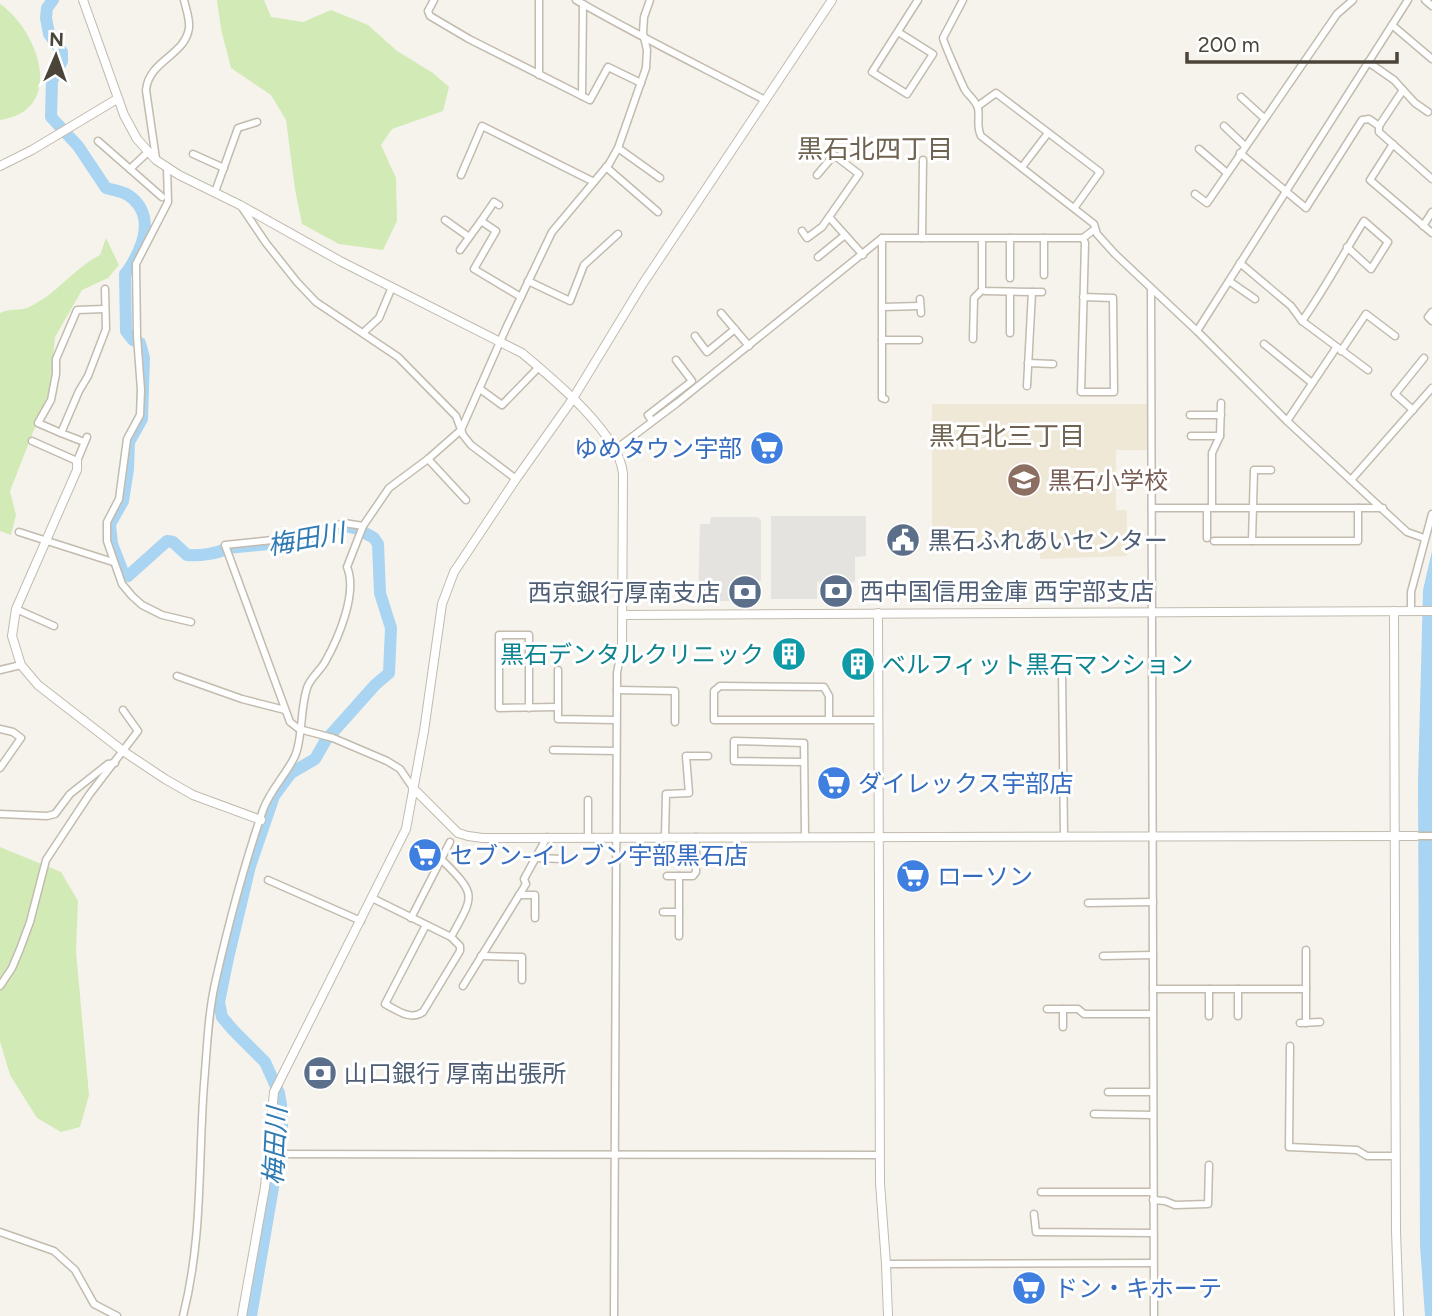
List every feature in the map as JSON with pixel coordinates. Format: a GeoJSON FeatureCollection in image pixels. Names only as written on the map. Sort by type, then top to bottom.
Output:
{"type":"FeatureCollection","features":[{"type":"Feature","properties":{"kind":"street"},"geometry":{"type":"LineString","coordinates":[[83,0],[117,99],[133,132],[156,160],[340,261],[522,353],[603,431],[616,449],[623,474],[623,615],[617,673],[616,720],[614,1316]]}},
{"type":"Feature","properties":{"kind":"street"},"geometry":{"type":"LineString","coordinates":[[156,160],[146,90],[147,79],[187,35],[189,21],[184,0]]}},
{"type":"Feature","properties":{"kind":"street"},"geometry":{"type":"LineString","coordinates":[[434,0],[428,11],[430,16],[590,100],[608,67],[641,83]]}},
{"type":"Feature","properties":{"kind":"street"},"geometry":{"type":"LineString","coordinates":[[539,0],[539,75]]}},
{"type":"Feature","properties":{"kind":"street"},"geometry":{"type":"LineString","coordinates":[[183,1316],[191,1286],[200,1208],[204,1086],[216,979],[242,876],[261,820],[270,796],[297,753],[308,683],[324,664],[343,619],[350,593],[347,567],[362,529],[389,488],[461,430],[552,232],[606,167],[618,148],[646,68],[644,17],[649,0]]}},
{"type":"Feature","properties":{"kind":"street"},"geometry":{"type":"LineString","coordinates":[[242,1316],[265,1186],[276,1154],[274,1092],[406,829],[442,604],[448,584],[516,479],[572,400],[642,285],[832,0]]}},
{"type":"Feature","properties":{"kind":"street"},"geometry":{"type":"LineString","coordinates":[[898,32],[933,54],[907,94],[872,72],[918,0]]}},
{"type":"Feature","properties":{"kind":"street"},"geometry":{"type":"LineString","coordinates":[[963,0],[943,38],[943,44],[954,61],[967,92],[978,106],[978,130],[981,136],[1094,224],[1097,234],[1115,254],[1287,421],[1407,532],[1424,538]]}},
{"type":"Feature","properties":{"kind":"street"},"geometry":{"type":"LineString","coordinates":[[1195,194],[1207,203],[1337,14],[1353,0]]}},
{"type":"Feature","properties":{"kind":"street"},"geometry":{"type":"LineString","coordinates":[[1197,331],[1408,0]]}},
{"type":"Feature","properties":{"kind":"street"},"geometry":{"type":"LineString","coordinates":[[1425,0],[1432,6]]}},
{"type":"Feature","properties":{"kind":"street"},"geometry":{"type":"LineString","coordinates":[[580,2],[582,96]]}},
{"type":"Feature","properties":{"kind":"street"},"geometry":{"type":"LineString","coordinates":[[580,2],[644,39],[765,100]]}},
{"type":"Feature","properties":{"kind":"street"},"geometry":{"type":"LineString","coordinates":[[1392,25],[1432,59]]}},
{"type":"Feature","properties":{"kind":"street"},"geometry":{"type":"LineString","coordinates":[[1368,62],[1394,80],[1415,103],[1428,112]]}},
{"type":"Feature","properties":{"kind":"street"},"geometry":{"type":"LineString","coordinates":[[1404,90],[1380,126],[1379,132],[1432,179]]}},
{"type":"Feature","properties":{"kind":"street"},"geometry":{"type":"LineString","coordinates":[[978,106],[996,93],[1100,172],[1074,207]]}},
{"type":"Feature","properties":{"kind":"street"},"geometry":{"type":"LineString","coordinates":[[1241,97],[1265,118]]}},
{"type":"Feature","properties":{"kind":"street"},"geometry":{"type":"LineString","coordinates":[[0,166],[33,150],[117,99]]}},
{"type":"Feature","properties":{"kind":"street"},"geometry":{"type":"LineString","coordinates":[[1240,153],[1306,208],[1362,120],[1369,119],[1380,126]]}},
{"type":"Feature","properties":{"kind":"street"},"geometry":{"type":"LineString","coordinates":[[215,192],[238,128],[257,122]]}},
{"type":"Feature","properties":{"kind":"street"},"geometry":{"type":"LineString","coordinates":[[461,175],[482,126],[594,182]]}},
{"type":"Feature","properties":{"kind":"street"},"geometry":{"type":"LineString","coordinates":[[1224,126],[1245,146]]}},
{"type":"Feature","properties":{"kind":"street"},"geometry":{"type":"LineString","coordinates":[[1022,167],[1048,134]]}},
{"type":"Feature","properties":{"kind":"street"},"geometry":{"type":"LineString","coordinates":[[98,141],[162,197]]}},
{"type":"Feature","properties":{"kind":"street"},"geometry":{"type":"LineString","coordinates":[[1393,145],[1370,180],[1432,233]]}},
{"type":"Feature","properties":{"kind":"street"},"geometry":{"type":"LineString","coordinates":[[618,148],[660,178]]}},
{"type":"Feature","properties":{"kind":"street"},"geometry":{"type":"LineString","coordinates":[[1199,149],[1227,173]]}},
{"type":"Feature","properties":{"kind":"street"},"geometry":{"type":"LineString","coordinates":[[130,169],[148,152]]}},
{"type":"Feature","properties":{"kind":"street"},"geometry":{"type":"LineString","coordinates":[[193,154],[224,168]]}},
{"type":"Feature","properties":{"kind":"street"},"geometry":{"type":"LineString","coordinates":[[802,231],[807,238],[822,227],[859,174],[834,155],[817,175]]}},
{"type":"Feature","properties":{"kind":"street"},"geometry":{"type":"LineString","coordinates":[[922,239],[923,160]]}},
{"type":"Feature","properties":{"kind":"street"},"geometry":{"type":"LineString","coordinates":[[606,167],[658,212]]}},
{"type":"Feature","properties":{"kind":"street"},"geometry":{"type":"LineString","coordinates":[[167,168],[168,202],[136,264],[140,415],[125,447],[119,499],[107,522],[107,541],[122,584],[142,605],[162,615],[191,622]]}},
{"type":"Feature","properties":{"kind":"street"},"geometry":{"type":"LineString","coordinates":[[460,250],[494,202],[499,205]]}},
{"type":"Feature","properties":{"kind":"street"},"geometry":{"type":"LineString","coordinates":[[240,205],[266,243],[316,302],[364,332],[398,358],[456,416],[461,430],[480,454],[516,479]]}},
{"type":"Feature","properties":{"kind":"street"},"geometry":{"type":"LineString","coordinates":[[1423,226],[1432,212]]}},
{"type":"Feature","properties":{"kind":"street"},"geometry":{"type":"LineString","coordinates":[[829,216],[863,255]]}},
{"type":"Feature","properties":{"kind":"street"},"geometry":{"type":"LineString","coordinates":[[445,220],[470,237]]}},
{"type":"Feature","properties":{"kind":"street"},"geometry":{"type":"LineString","coordinates":[[481,221],[496,231]]}},
{"type":"Feature","properties":{"kind":"street"},"geometry":{"type":"LineString","coordinates":[[1302,321],[1324,291],[1347,247],[1364,221],[1388,242],[1371,269],[1347,247]]}},
{"type":"Feature","properties":{"kind":"street"},"geometry":{"type":"LineString","coordinates":[[500,224],[474,269],[521,297]]}},
{"type":"Feature","properties":{"kind":"street"},"geometry":{"type":"LineString","coordinates":[[616,449],[882,239],[1083,239],[1095,229]]}},
{"type":"Feature","properties":{"kind":"street"},"geometry":{"type":"LineString","coordinates":[[528,281],[570,301],[584,265],[618,234]]}},
{"type":"Feature","properties":{"kind":"street"},"geometry":{"type":"LineString","coordinates":[[818,257],[845,235]]}},
{"type":"Feature","properties":{"kind":"street"},"geometry":{"type":"LineString","coordinates":[[1010,238],[1010,278]]}},
{"type":"Feature","properties":{"kind":"street"},"geometry":{"type":"LineString","coordinates":[[1044,238],[1044,275]]}},
{"type":"Feature","properties":{"kind":"street"},"geometry":{"type":"LineString","coordinates":[[882,239],[885,400]]}},
{"type":"Feature","properties":{"kind":"street"},"geometry":{"type":"LineString","coordinates":[[973,339],[974,298],[982,289],[982,239]]}},
{"type":"Feature","properties":{"kind":"street"},"geometry":{"type":"LineString","coordinates":[[1083,239],[1081,392],[1114,392],[1113,298],[1083,297]]}},
{"type":"Feature","properties":{"kind":"street"},"geometry":{"type":"LineString","coordinates":[[1240,263],[1291,306],[1302,321],[1368,370]]}},
{"type":"Feature","properties":{"kind":"street"},"geometry":{"type":"LineString","coordinates":[[1229,281],[1255,299]]}},
{"type":"Feature","properties":{"kind":"street"},"geometry":{"type":"LineString","coordinates":[[364,332],[379,318],[393,287]]}},
{"type":"Feature","properties":{"kind":"street"},"geometry":{"type":"LineString","coordinates":[[61,433],[88,376],[106,329],[105,289]]}},
{"type":"Feature","properties":{"kind":"street"},"geometry":{"type":"LineString","coordinates":[[982,289],[1042,292]]}},
{"type":"Feature","properties":{"kind":"street"},"geometry":{"type":"LineString","coordinates":[[1151,289],[1154,1316]]}},
{"type":"Feature","properties":{"kind":"street"},"geometry":{"type":"LineString","coordinates":[[1010,292],[1010,333]]}},
{"type":"Feature","properties":{"kind":"street"},"geometry":{"type":"LineString","coordinates":[[1027,386],[1032,292]]}},
{"type":"Feature","properties":{"kind":"street"},"geometry":{"type":"LineString","coordinates":[[882,307],[920,306]]}},
{"type":"Feature","properties":{"kind":"street"},"geometry":{"type":"LineString","coordinates":[[105,309],[77,310],[56,359],[55,388],[38,423],[85,439],[77,461],[77,470],[16,608],[12,636],[21,665],[38,685],[122,751],[193,795],[261,820]]}},
{"type":"Feature","properties":{"kind":"street"},"geometry":{"type":"LineString","coordinates":[[1432,312],[1427,317],[1432,321]]}},
{"type":"Feature","properties":{"kind":"street"},"geometry":{"type":"LineString","coordinates":[[721,313],[749,346]]}},
{"type":"Feature","properties":{"kind":"street"},"geometry":{"type":"LineString","coordinates":[[1287,421],[1312,383],[1366,314],[1395,336]]}},
{"type":"Feature","properties":{"kind":"street"},"geometry":{"type":"LineString","coordinates":[[695,336],[707,352],[735,329]]}},
{"type":"Feature","properties":{"kind":"street"},"geometry":{"type":"LineString","coordinates":[[882,340],[919,340]]}},
{"type":"Feature","properties":{"kind":"street"},"geometry":{"type":"LineString","coordinates":[[1264,344],[1312,383]]}},
{"type":"Feature","properties":{"kind":"street"},"geometry":{"type":"LineString","coordinates":[[1413,410],[1395,394],[1424,358]]}},
{"type":"Feature","properties":{"kind":"street"},"geometry":{"type":"LineString","coordinates":[[652,421],[648,415],[692,381],[676,360]]}},
{"type":"Feature","properties":{"kind":"street"},"geometry":{"type":"LineString","coordinates":[[1028,363],[1053,364]]}},
{"type":"Feature","properties":{"kind":"street"},"geometry":{"type":"LineString","coordinates":[[480,389],[502,405],[539,367]]}},
{"type":"Feature","properties":{"kind":"street"},"geometry":{"type":"LineString","coordinates":[[1351,480],[1432,388]]}},
{"type":"Feature","properties":{"kind":"street"},"geometry":{"type":"LineString","coordinates":[[1221,403],[1220,436],[1212,453],[1211,540],[1358,541],[1358,508]]}},
{"type":"Feature","properties":{"kind":"street"},"geometry":{"type":"LineString","coordinates":[[1190,415],[1221,415]]}},
{"type":"Feature","properties":{"kind":"street"},"geometry":{"type":"LineString","coordinates":[[1191,436],[1220,436]]}},
{"type":"Feature","properties":{"kind":"street"},"geometry":{"type":"LineString","coordinates":[[32,441],[77,461]]}},
{"type":"Feature","properties":{"kind":"street"},"geometry":{"type":"LineString","coordinates":[[428,459],[466,500]]}},
{"type":"Feature","properties":{"kind":"street"},"geometry":{"type":"LineString","coordinates":[[1252,541],[1254,470],[1271,470]]}},
{"type":"Feature","properties":{"kind":"street"},"geometry":{"type":"LineString","coordinates":[[1152,508],[1383,508]]}},
{"type":"Feature","properties":{"kind":"street"},"geometry":{"type":"LineString","coordinates":[[1412,611],[1411,593],[1432,514]]}},
{"type":"Feature","properties":{"kind":"street"},"geometry":{"type":"LineString","coordinates":[[362,529],[344,523],[300,537],[226,548],[290,722],[299,729],[329,737],[400,769],[413,788],[450,826],[467,836],[1432,836]]}},
{"type":"Feature","properties":{"kind":"street"},"geometry":{"type":"LineString","coordinates":[[19,532],[113,562]]}},
{"type":"Feature","properties":{"kind":"street"},"geometry":{"type":"LineString","coordinates":[[16,608],[54,626]]}},
{"type":"Feature","properties":{"kind":"street"},"geometry":{"type":"LineString","coordinates":[[1394,611],[1399,1316]]}},
{"type":"Feature","properties":{"kind":"street"},"geometry":{"type":"LineString","coordinates":[[623,615],[1432,611]]}},
{"type":"Feature","properties":{"kind":"street"},"geometry":{"type":"LineString","coordinates":[[878,614],[880,1155],[888,1316]]}},
{"type":"Feature","properties":{"kind":"street"},"geometry":{"type":"LineString","coordinates":[[529,708],[529,635],[499,635],[499,708],[529,708],[558,708]]}},
{"type":"Feature","properties":{"kind":"street"},"geometry":{"type":"LineString","coordinates":[[0,670],[21,665]]}},
{"type":"Feature","properties":{"kind":"street"},"geometry":{"type":"LineString","coordinates":[[558,670],[558,719],[616,720]]}},
{"type":"Feature","properties":{"kind":"street"},"geometry":{"type":"LineString","coordinates":[[1062,671],[1064,836]]}},
{"type":"Feature","properties":{"kind":"street"},"geometry":{"type":"LineString","coordinates":[[177,676],[242,699],[285,710]]}},
{"type":"Feature","properties":{"kind":"street"},"geometry":{"type":"LineString","coordinates":[[829,720],[829,696],[824,687],[720,686],[714,691],[714,720],[829,720],[878,720]]}},
{"type":"Feature","properties":{"kind":"street"},"geometry":{"type":"LineString","coordinates":[[617,690],[675,691],[675,722]]}},
{"type":"Feature","properties":{"kind":"street"},"geometry":{"type":"LineString","coordinates":[[0,986],[12,968],[30,922],[46,860],[89,794],[138,732],[123,710]]}},
{"type":"Feature","properties":{"kind":"street"},"geometry":{"type":"LineString","coordinates":[[0,729],[13,732],[21,738],[0,768]]}},
{"type":"Feature","properties":{"kind":"street"},"geometry":{"type":"LineString","coordinates":[[804,762],[734,761],[734,741],[804,743],[805,836]]}},
{"type":"Feature","properties":{"kind":"street"},"geometry":{"type":"LineString","coordinates":[[553,750],[616,751]]}},
{"type":"Feature","properties":{"kind":"street"},"geometry":{"type":"LineString","coordinates":[[665,837],[666,794],[689,793],[686,756],[708,756]]}},
{"type":"Feature","properties":{"kind":"street"},"geometry":{"type":"LineString","coordinates":[[0,814],[55,814],[71,794],[108,764],[115,762]]}},
{"type":"Feature","properties":{"kind":"street"},"geometry":{"type":"LineString","coordinates":[[588,800],[588,837]]}},
{"type":"Feature","properties":{"kind":"street"},"geometry":{"type":"LineString","coordinates":[[463,986],[526,884],[524,879],[547,837]]}},
{"type":"Feature","properties":{"kind":"street"},"geometry":{"type":"LineString","coordinates":[[667,876],[692,876],[696,872],[696,837]]}},
{"type":"Feature","properties":{"kind":"street"},"geometry":{"type":"LineString","coordinates":[[411,918],[450,842]]}},
{"type":"Feature","properties":{"kind":"street"},"geometry":{"type":"LineString","coordinates":[[536,858],[563,859]]}},
{"type":"Feature","properties":{"kind":"street"},"geometry":{"type":"LineString","coordinates":[[441,859],[468,888],[470,898],[451,937]]}},
{"type":"Feature","properties":{"kind":"street"},"geometry":{"type":"LineString","coordinates":[[679,876],[679,936]]}},
{"type":"Feature","properties":{"kind":"street"},"geometry":{"type":"LineString","coordinates":[[268,880],[361,922]]}},
{"type":"Feature","properties":{"kind":"street"},"geometry":{"type":"LineString","coordinates":[[519,895],[535,895],[535,918]]}},
{"type":"Feature","properties":{"kind":"street"},"geometry":{"type":"LineString","coordinates":[[372,898],[451,937],[458,942],[460,951],[422,1012],[419,1016],[409,1016],[385,1004],[426,925]]}},
{"type":"Feature","properties":{"kind":"street"},"geometry":{"type":"LineString","coordinates":[[1088,903],[1153,902]]}},
{"type":"Feature","properties":{"kind":"street"},"geometry":{"type":"LineString","coordinates":[[663,912],[679,912]]}},
{"type":"Feature","properties":{"kind":"street"},"geometry":{"type":"LineString","coordinates":[[1306,950],[1303,1023],[1320,1023]]}},
{"type":"Feature","properties":{"kind":"street"},"geometry":{"type":"LineString","coordinates":[[481,956],[522,957],[522,980]]}},
{"type":"Feature","properties":{"kind":"street"},"geometry":{"type":"LineString","coordinates":[[1103,956],[1153,956]]}},
{"type":"Feature","properties":{"kind":"street"},"geometry":{"type":"LineString","coordinates":[[1153,989],[1306,989]]}},
{"type":"Feature","properties":{"kind":"street"},"geometry":{"type":"LineString","coordinates":[[1209,989],[1209,1016]]}},
{"type":"Feature","properties":{"kind":"street"},"geometry":{"type":"LineString","coordinates":[[1238,989],[1238,1016]]}},
{"type":"Feature","properties":{"kind":"street"},"geometry":{"type":"LineString","coordinates":[[1046,1009],[1078,1009],[1084,1014],[1153,1014]]}},
{"type":"Feature","properties":{"kind":"street"},"geometry":{"type":"LineString","coordinates":[[1063,1009],[1063,1027]]}},
{"type":"Feature","properties":{"kind":"street"},"geometry":{"type":"LineString","coordinates":[[1290,1046],[1289,1147],[1357,1150],[1367,1156],[1396,1156]]}},
{"type":"Feature","properties":{"kind":"street"},"geometry":{"type":"LineString","coordinates":[[1108,1092],[1153,1092]]}},
{"type":"Feature","properties":{"kind":"street"},"geometry":{"type":"LineString","coordinates":[[1094,1114],[1153,1115]]}},
{"type":"Feature","properties":{"kind":"street"},"geometry":{"type":"LineString","coordinates":[[276,1154],[880,1155]]}},
{"type":"Feature","properties":{"kind":"street"},"geometry":{"type":"LineString","coordinates":[[1153,1200],[1165,1200],[1175,1205],[1208,1205],[1209,1166]]}},
{"type":"Feature","properties":{"kind":"street"},"geometry":{"type":"LineString","coordinates":[[1041,1192],[1153,1192]]}},
{"type":"Feature","properties":{"kind":"street"},"geometry":{"type":"LineString","coordinates":[[1034,1214],[1035,1232],[1153,1233]]}},
{"type":"Feature","properties":{"kind":"street"},"geometry":{"type":"LineString","coordinates":[[0,1233],[54,1251],[75,1270],[94,1304],[117,1316]]}},
{"type":"Feature","properties":{"kind":"street"},"geometry":{"type":"LineString","coordinates":[[886,1264],[1153,1263]]}},
{"type":"Feature","properties":{"kind":"shaded area","name":"黒石小学校"},"geometry":{"type":"Polygon","coordinates":[[[932,404],[1148,404],[1148,450],[1116,450],[1116,510],[1127,510],[1127,556],[1040,559],[1040,543],[932,542],[932,404]]]}},
{"type":"Feature","properties":{"kind":"shaded area"},"geometry":{"type":"Polygon","coordinates":[[[771,516],[866,516],[866,556],[855,557],[855,582],[817,582],[817,599],[771,599],[771,516]]]}},
{"type":"Feature","properties":{"kind":"shaded area"},"geometry":{"type":"Polygon","coordinates":[[[711,517],[758,517],[761,520],[761,581],[730,581],[730,601],[698,601],[700,524],[710,524],[711,517]]]}},
{"type":"Feature","properties":{"kind":"green space"},"geometry":{"type":"Polygon","coordinates":[[[217,0],[264,0],[271,17],[303,22],[331,10],[368,25],[397,51],[433,73],[449,87],[443,111],[392,129],[381,145],[396,178],[397,221],[383,250],[339,244],[302,224],[286,120],[271,95],[231,68],[217,0]]]}},
{"type":"Feature","properties":{"kind":"green space"},"geometry":{"type":"Polygon","coordinates":[[[0,4],[14,16],[34,49],[39,68],[39,86],[34,101],[21,113],[0,120],[0,4]]]}},
{"type":"Feature","properties":{"kind":"green space"},"geometry":{"type":"Polygon","coordinates":[[[106,238],[119,265],[108,278],[82,290],[55,337],[50,389],[10,491],[16,515],[11,535],[0,531],[0,313],[27,308],[46,297],[100,255],[106,238]]]}},
{"type":"Feature","properties":{"kind":"green space"},"geometry":{"type":"Polygon","coordinates":[[[0,847],[61,872],[78,901],[76,951],[89,1095],[80,1127],[61,1132],[37,1118],[10,1075],[0,1041],[0,847]]]}},
{"type":"Feature","properties":{"kind":"water"},"geometry":{"type":"Polygon","coordinates":[[[1432,551],[1432,1316],[1425,1316],[1420,1245],[1418,783],[1423,590],[1432,551]]]}},
{"type":"Feature","properties":{"kind":"waterway","name":"梅田川"},"geometry":{"type":"LineString","coordinates":[[53,0],[47,8],[46,18],[49,34],[62,52],[62,61],[52,81],[51,117],[78,146],[106,188],[123,192],[135,200],[143,213],[145,227],[142,242],[125,274],[126,331],[133,340],[140,343],[144,358],[142,419],[129,442],[123,501],[110,524],[112,544],[124,575],[128,576],[167,541],[173,542],[187,555],[202,555],[227,548],[299,541],[345,526],[358,529],[374,538],[378,544],[380,593],[391,628],[389,673],[326,740],[315,759],[291,773],[274,796],[250,866],[219,1002],[222,1017],[265,1062],[279,1093],[281,1105],[282,1129],[251,1316]]}},
{"type":"Feature","properties":{"kind":"place","name":"ゆめタウン宇部"},"geometry":{"type":"Point","coordinates":[767,448]}},
{"type":"Feature","properties":{"kind":"place","name":"黒石小学校"},"geometry":{"type":"Point","coordinates":[1024,480]}},
{"type":"Feature","properties":{"kind":"place","name":"黒石ふれあいセンター"},"geometry":{"type":"Point","coordinates":[903,540]}},
{"type":"Feature","properties":{"kind":"place","name":"西中国信用金庫 西宇部支店"},"geometry":{"type":"Point","coordinates":[836,591]}},
{"type":"Feature","properties":{"kind":"place","name":"西京銀行厚南支店"},"geometry":{"type":"Point","coordinates":[745,592]}},
{"type":"Feature","properties":{"kind":"place","name":"黒石デンタルクリニック"},"geometry":{"type":"Point","coordinates":[789,654]}},
{"type":"Feature","properties":{"kind":"place","name":"ベルフィット黒石マンション"},"geometry":{"type":"Point","coordinates":[858,664]}},
{"type":"Feature","properties":{"kind":"place","name":"ダイレックス宇部店"},"geometry":{"type":"Point","coordinates":[834,783]}},
{"type":"Feature","properties":{"kind":"place","name":"セブン-イレブン宇部黒石店"},"geometry":{"type":"Point","coordinates":[425,855]}},
{"type":"Feature","properties":{"kind":"place","name":"ローソン"},"geometry":{"type":"Point","coordinates":[913,876]}},
{"type":"Feature","properties":{"kind":"place","name":"山口銀行 厚南出張所"},"geometry":{"type":"Point","coordinates":[320,1073]}},
{"type":"Feature","properties":{"kind":"place","name":"ドン・キホーテ"},"geometry":{"type":"Point","coordinates":[1029,1288]}},
{"type":"Feature","properties":{"kind":"district","name":"黒石北四丁目"},"geometry":{"type":"Point","coordinates":[875,149]}},
{"type":"Feature","properties":{"kind":"district","name":"黒石北三丁目"},"geometry":{"type":"Point","coordinates":[1007,436]}}]}
